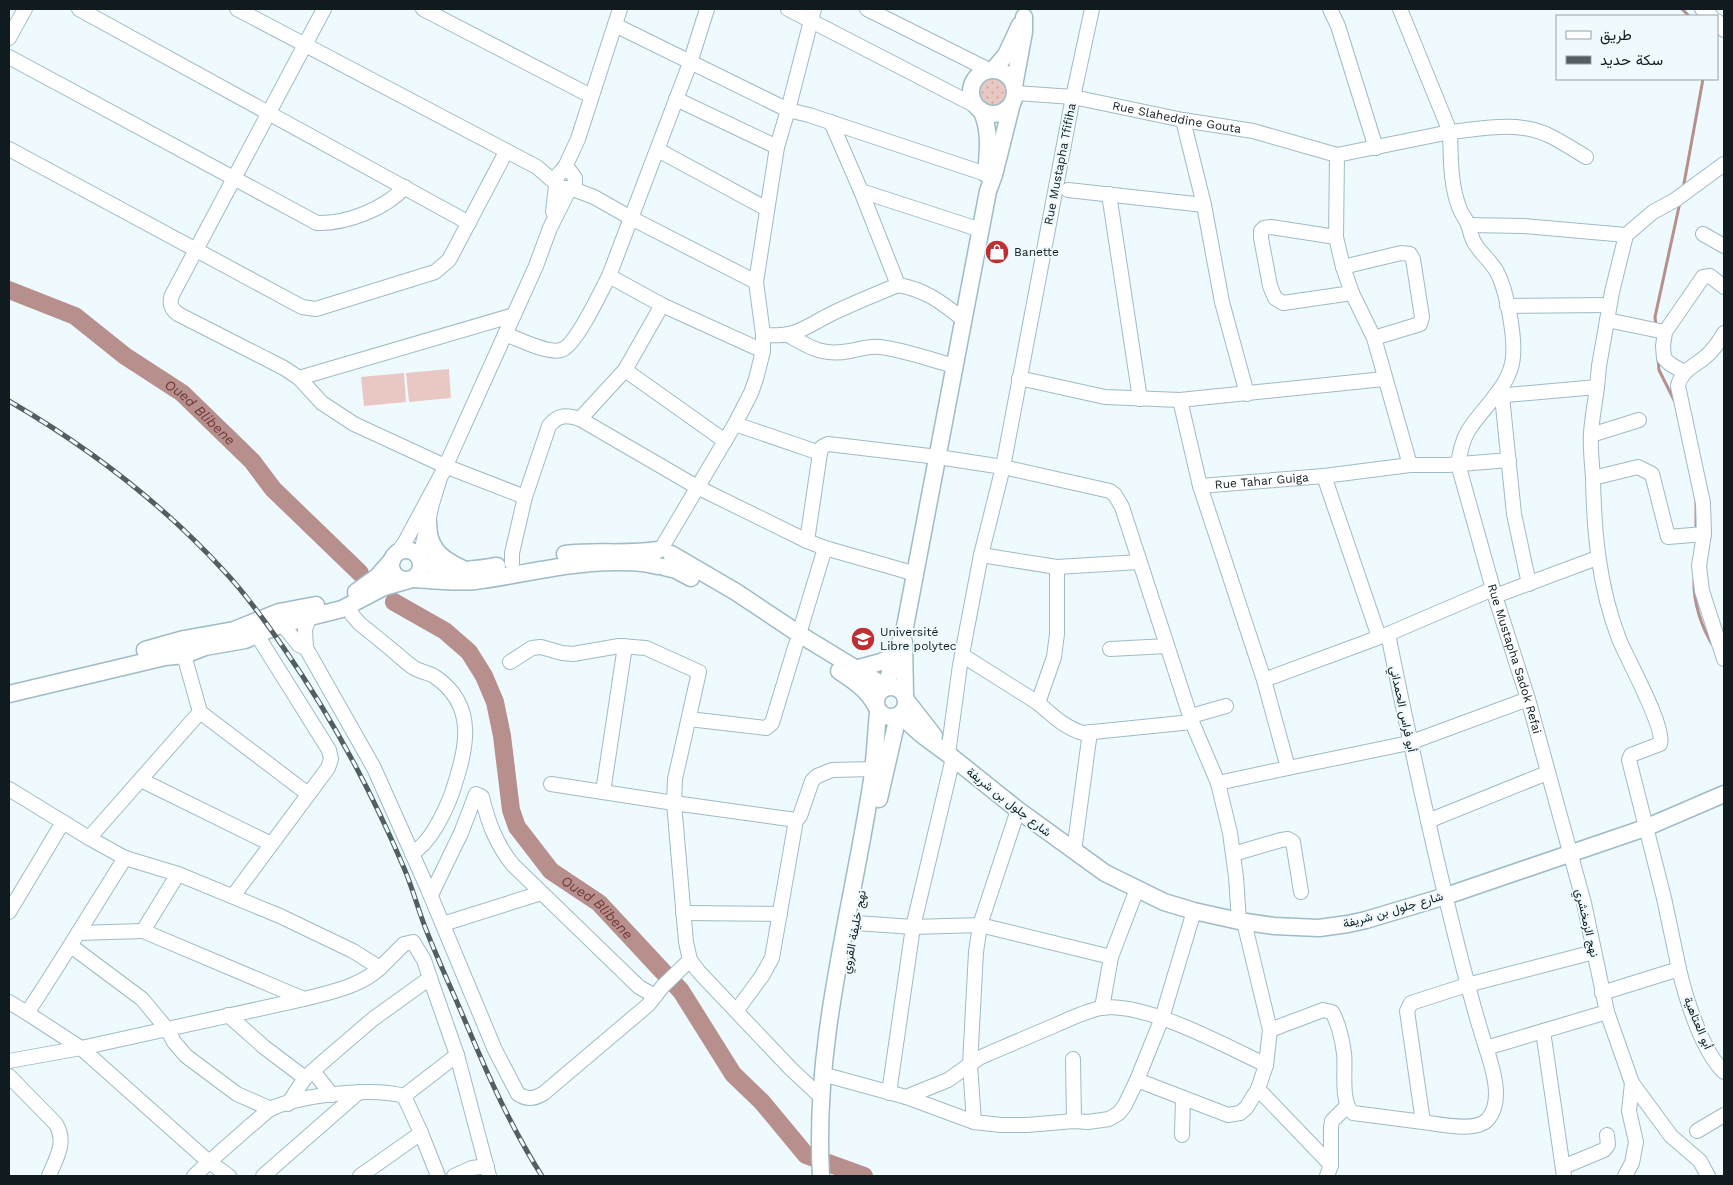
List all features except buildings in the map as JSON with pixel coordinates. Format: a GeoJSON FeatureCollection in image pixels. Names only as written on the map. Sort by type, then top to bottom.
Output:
{"type":"FeatureCollection","features":[{"type":"Feature","properties":{"kind":"main road"},"geometry":{"type":"LineString","coordinates":[[991,70],[1006,55],[1025,13]]}},
{"type":"Feature","properties":{"kind":"main road"},"geometry":{"type":"LineString","coordinates":[[877,709],[878,694],[886,687],[904,632],[988,191],[994,175],[1014,94],[1024,32],[1025,13]]}},
{"type":"Feature","properties":{"kind":"main road"},"geometry":{"type":"LineString","coordinates":[[988,191],[986,174],[988,136],[986,120],[971,92],[972,85],[982,73],[991,70],[1000,71],[1006,75],[1014,94]]}},
{"type":"Feature","properties":{"kind":"main road"},"geometry":{"type":"LineString","coordinates":[[978,108],[987,113],[1002,112],[1014,94]]}},
{"type":"Feature","properties":{"kind":"main road"},"geometry":{"type":"LineString","coordinates":[[428,522],[428,534],[435,549],[442,558],[465,570]]}},
{"type":"Feature","properties":{"kind":"main road"},"geometry":{"type":"LineString","coordinates":[[9,694],[165,657],[279,612],[310,607],[349,595],[368,584],[395,556],[408,550],[428,564],[440,568],[465,570],[589,552],[664,557],[676,570],[798,639],[886,687],[899,689],[902,707],[888,718],[877,709],[871,696],[863,687],[798,639]]}},
{"type":"Feature","properties":{"kind":"main road"},"geometry":{"type":"LineString","coordinates":[[395,556],[391,565],[394,575],[403,580],[456,582],[474,581],[570,564],[647,562],[664,557]]}},
{"type":"Feature","properties":{"kind":"main road"},"geometry":{"type":"LineString","coordinates":[[9,682],[163,646],[182,649],[244,640],[282,624],[348,606],[384,587],[411,580],[420,572],[422,567],[420,558]]}},
{"type":"Feature","properties":{"kind":"main road","name":"نهج خليفة القروي"},"geometry":{"type":"LineString","coordinates":[[825,1146],[821,1097],[827,1076],[884,776],[902,707],[904,632]]}},
{"type":"Feature","properties":{"kind":"main road"},"geometry":{"type":"LineString","coordinates":[[855,669],[881,662],[895,655]]}},
{"type":"Feature","properties":{"kind":"main road","name":"شارع جلول بن شريفة"},"geometry":{"type":"LineString","coordinates":[[902,707],[920,734],[949,754],[1018,810],[1105,873],[1164,902],[1194,911],[1241,921],[1304,928],[1333,927],[1366,920],[1446,896],[1645,828],[1724,794]]}},
{"type":"Feature","properties":{"kind":"main road","name":"شارع جلول بن شريفة"},"geometry":{"type":"LineString","coordinates":[[902,707],[949,754]]}},
{"type":"Feature","properties":{"kind":"main road","name":"نهج خليفة القروي"},"geometry":{"type":"LineString","coordinates":[[825,1146],[827,1076],[835,984],[873,768],[877,709]]}},
{"type":"Feature","properties":{"kind":"main road"},"geometry":{"type":"LineString","coordinates":[[892,746],[910,736],[920,734]]}},
{"type":"Feature","properties":{"kind":"main road"},"geometry":{"type":"LineString","coordinates":[[825,1146],[826,1176]]}},
{"type":"Feature","properties":{"kind":"street"},"geometry":{"type":"LineString","coordinates":[[9,38],[25,9]]}},
{"type":"Feature","properties":{"kind":"street"},"geometry":{"type":"LineString","coordinates":[[79,9],[469,223]]}},
{"type":"Feature","properties":{"kind":"street"},"geometry":{"type":"LineString","coordinates":[[237,9],[506,152],[559,176]]}},
{"type":"Feature","properties":{"kind":"street"},"geometry":{"type":"LineString","coordinates":[[324,9],[195,249],[172,295],[170,304],[174,311],[284,368],[298,378],[322,403],[336,414],[354,424],[443,470],[525,497]]}},
{"type":"Feature","properties":{"kind":"street"},"geometry":{"type":"LineString","coordinates":[[423,9],[592,96]]}},
{"type":"Feature","properties":{"kind":"street"},"geometry":{"type":"LineString","coordinates":[[550,228],[559,176],[578,139],[620,9]]}},
{"type":"Feature","properties":{"kind":"street"},"geometry":{"type":"LineString","coordinates":[[505,334],[546,349],[560,351],[568,346],[594,305],[609,276],[658,150],[690,63],[707,9]]}},
{"type":"Feature","properties":{"kind":"street"},"geometry":{"type":"LineString","coordinates":[[788,9],[813,15],[978,108]]}},
{"type":"Feature","properties":{"kind":"street"},"geometry":{"type":"LineString","coordinates":[[867,9],[991,70]]}},
{"type":"Feature","properties":{"kind":"street","name":"Rue Mustapha Tfifiha"},"geometry":{"type":"LineString","coordinates":[[981,555],[1003,468],[1073,97],[1092,9]]}},
{"type":"Feature","properties":{"kind":"street"},"geometry":{"type":"LineString","coordinates":[[1330,9],[1338,26],[1376,148]]}},
{"type":"Feature","properties":{"kind":"street"},"geometry":{"type":"LineString","coordinates":[[1400,9],[1450,132],[1451,177],[1459,208],[1468,225],[1474,243],[1497,271],[1502,284],[1514,348],[1510,370],[1499,396],[1468,432],[1460,452],[1458,464]]}},
{"type":"Feature","properties":{"kind":"street"},"geometry":{"type":"LineString","coordinates":[[664,557],[673,528],[735,424],[756,379],[762,351],[763,334],[756,282],[766,208],[777,147],[813,15]]}},
{"type":"Feature","properties":{"kind":"street"},"geometry":{"type":"LineString","coordinates":[[615,26],[788,110],[831,122],[986,174]]}},
{"type":"Feature","properties":{"kind":"street"},"geometry":{"type":"LineString","coordinates":[[9,57],[317,223],[331,224],[378,207],[398,196],[405,188]]}},
{"type":"Feature","properties":{"kind":"street","name":"Rue Slaheddine Gouta"},"geometry":{"type":"LineString","coordinates":[[1014,94],[1073,97],[1183,120],[1253,130],[1337,155]]}},
{"type":"Feature","properties":{"kind":"street"},"geometry":{"type":"LineString","coordinates":[[676,99],[777,147]]}},
{"type":"Feature","properties":{"kind":"street"},"geometry":{"type":"LineString","coordinates":[[1183,120],[1204,205],[1222,302],[1246,394]]}},
{"type":"Feature","properties":{"kind":"street"},"geometry":{"type":"LineString","coordinates":[[831,122],[861,191],[898,285]]}},
{"type":"Feature","properties":{"kind":"street"},"geometry":{"type":"LineString","coordinates":[[1410,465],[1384,379],[1374,338],[1352,293],[1336,236],[1337,155],[1450,132],[1508,127],[1544,133],[1586,157]]}},
{"type":"Feature","properties":{"kind":"street"},"geometry":{"type":"LineString","coordinates":[[395,556],[443,470],[536,266],[550,228],[574,182],[578,139]]}},
{"type":"Feature","properties":{"kind":"street"},"geometry":{"type":"LineString","coordinates":[[9,149],[302,307],[316,310],[435,272],[449,260],[506,152]]}},
{"type":"Feature","properties":{"kind":"street"},"geometry":{"type":"LineString","coordinates":[[658,150],[766,208]]}},
{"type":"Feature","properties":{"kind":"street"},"geometry":{"type":"LineString","coordinates":[[1264,680],[1494,593],[1529,584],[1597,558],[1593,515],[1591,435],[1606,320],[1626,236],[1653,212],[1675,200],[1724,164]]}},
{"type":"Feature","properties":{"kind":"street"},"geometry":{"type":"LineString","coordinates":[[559,176],[561,188],[574,182]]}},
{"type":"Feature","properties":{"kind":"street"},"geometry":{"type":"LineString","coordinates":[[574,182],[594,197],[631,218],[756,282]]}},
{"type":"Feature","properties":{"kind":"street"},"geometry":{"type":"LineString","coordinates":[[1068,190],[1204,205]]}},
{"type":"Feature","properties":{"kind":"street"},"geometry":{"type":"LineString","coordinates":[[861,191],[981,230]]}},
{"type":"Feature","properties":{"kind":"street"},"geometry":{"type":"LineString","coordinates":[[1109,194],[1140,399]]}},
{"type":"Feature","properties":{"kind":"street"},"geometry":{"type":"LineString","coordinates":[[1468,225],[1523,226],[1626,236]]}},
{"type":"Feature","properties":{"kind":"street"},"geometry":{"type":"LineString","coordinates":[[1336,236],[1271,227],[1264,228],[1261,231],[1261,238],[1270,286],[1275,298],[1283,302],[1352,293]]}},
{"type":"Feature","properties":{"kind":"street"},"geometry":{"type":"LineString","coordinates":[[1703,234],[1724,246]]}},
{"type":"Feature","properties":{"kind":"street"},"geometry":{"type":"LineString","coordinates":[[1344,267],[1401,253],[1412,256],[1421,308],[1422,317],[1420,324],[1374,338]]}},
{"type":"Feature","properties":{"kind":"street"},"geometry":{"type":"LineString","coordinates":[[609,276],[662,305],[762,351]]}},
{"type":"Feature","properties":{"kind":"street"},"geometry":{"type":"LineString","coordinates":[[1684,372],[1664,358],[1665,332],[1702,277],[1710,276],[1724,288]]}},
{"type":"Feature","properties":{"kind":"street"},"geometry":{"type":"LineString","coordinates":[[763,334],[774,336],[788,335],[803,330],[832,313],[898,285],[922,291],[964,320]]}},
{"type":"Feature","properties":{"kind":"street"},"geometry":{"type":"LineString","coordinates":[[580,419],[625,370],[662,305]]}},
{"type":"Feature","properties":{"kind":"street"},"geometry":{"type":"LineString","coordinates":[[1507,306],[1609,306]]}},
{"type":"Feature","properties":{"kind":"street"},"geometry":{"type":"LineString","coordinates":[[298,378],[514,315]]}},
{"type":"Feature","properties":{"kind":"street"},"geometry":{"type":"LineString","coordinates":[[1606,320],[1665,332]]}},
{"type":"Feature","properties":{"kind":"street"},"geometry":{"type":"LineString","coordinates":[[1724,333],[1709,353],[1684,372],[1678,386],[1704,503],[1704,534],[1699,566],[1700,578],[1706,605],[1724,659]]}},
{"type":"Feature","properties":{"kind":"street"},"geometry":{"type":"LineString","coordinates":[[788,335],[815,350],[832,353],[850,351],[867,346],[883,348],[955,366]]}},
{"type":"Feature","properties":{"kind":"street"},"geometry":{"type":"LineString","coordinates":[[625,370],[725,441]]}},
{"type":"Feature","properties":{"kind":"street"},"geometry":{"type":"LineString","coordinates":[[1019,378],[1105,396],[1180,400],[1384,379]]}},
{"type":"Feature","properties":{"kind":"street"},"geometry":{"type":"LineString","coordinates":[[1499,396],[1597,388]]}},
{"type":"Feature","properties":{"kind":"street"},"geometry":{"type":"LineString","coordinates":[[1499,396],[1509,460],[1514,514],[1529,584]]}},
{"type":"Feature","properties":{"kind":"street"},"geometry":{"type":"LineString","coordinates":[[1180,400],[1200,486],[1264,680],[1288,768]]}},
{"type":"Feature","properties":{"kind":"street"},"geometry":{"type":"LineString","coordinates":[[512,563],[512,553],[525,497],[549,426],[553,421],[564,416],[580,419],[697,487],[807,541],[916,574]]}},
{"type":"Feature","properties":{"kind":"street"},"geometry":{"type":"LineString","coordinates":[[1591,435],[1639,420]]}},
{"type":"Feature","properties":{"kind":"street"},"geometry":{"type":"LineString","coordinates":[[735,424],[820,453]]}},
{"type":"Feature","properties":{"kind":"street"},"geometry":{"type":"LineString","coordinates":[[807,541],[820,453],[822,447],[828,444],[938,457],[1003,468],[1110,491],[1122,507],[1191,719],[1218,783],[1230,832],[1241,921],[1270,1030],[1266,1065],[1258,1089],[1246,1108],[1234,1115],[1228,1115],[1137,1080]]}},
{"type":"Feature","properties":{"kind":"street","name":"Rue Tahar Guiga"},"geometry":{"type":"LineString","coordinates":[[1200,486],[1324,476],[1410,465],[1448,465],[1509,460]]}},
{"type":"Feature","properties":{"kind":"street","name":"Rue Mustapha Sadok Refai"},"geometry":{"type":"LineString","coordinates":[[1458,464],[1494,593],[1528,699],[1570,854]]}},
{"type":"Feature","properties":{"kind":"street"},"geometry":{"type":"LineString","coordinates":[[1593,478],[1638,467],[1652,474],[1668,537],[1704,534]]}},
{"type":"Feature","properties":{"kind":"street"},"geometry":{"type":"LineString","coordinates":[[420,558],[443,470]]}},
{"type":"Feature","properties":{"kind":"street","name":"أبو فراس الحمداني"},"geometry":{"type":"LineString","coordinates":[[1324,476],[1383,636],[1467,985],[1495,1080],[1495,1102],[1489,1119],[1480,1124],[1468,1126],[1422,1122]]}},
{"type":"Feature","properties":{"kind":"street"},"geometry":{"type":"LineString","coordinates":[[689,719],[766,728],[772,723],[825,548]]}},
{"type":"Feature","properties":{"kind":"street"},"geometry":{"type":"LineString","coordinates":[[889,1093],[913,927],[949,754],[962,655],[981,555],[1057,568],[1139,562]]}},
{"type":"Feature","properties":{"kind":"street","name":"أبو العتاهية"},"geometry":{"type":"LineString","coordinates":[[1597,558],[1604,592],[1619,639],[1657,719],[1660,744],[1631,755],[1629,760],[1690,1009],[1714,1060],[1724,1072]]}},
{"type":"Feature","properties":{"kind":"street"},"geometry":{"type":"LineString","coordinates":[[1038,703],[1054,657],[1057,634],[1057,568]]}},
{"type":"Feature","properties":{"kind":"street"},"geometry":{"type":"LineString","coordinates":[[348,606],[360,624],[416,669],[432,675],[455,694],[466,720],[461,766],[446,811],[423,845],[412,853]]}},
{"type":"Feature","properties":{"kind":"street"},"geometry":{"type":"LineString","coordinates":[[310,617],[305,629],[306,648],[374,768],[431,895],[495,1050],[518,1094],[523,1097],[538,1097],[544,1093],[648,1005],[659,991],[690,960]]}},
{"type":"Feature","properties":{"kind":"street"},"geometry":{"type":"LineString","coordinates":[[282,624],[299,645],[306,648]]}},
{"type":"Feature","properties":{"kind":"street"},"geometry":{"type":"LineString","coordinates":[[233,896],[328,768],[331,754],[257,636]]}},
{"type":"Feature","properties":{"kind":"street"},"geometry":{"type":"LineString","coordinates":[[603,792],[625,646]]}},
{"type":"Feature","properties":{"kind":"street"},"geometry":{"type":"LineString","coordinates":[[510,662],[532,648],[541,647],[573,654],[625,646],[646,648],[699,672],[675,779],[674,803],[683,913],[690,960],[699,972],[821,1097]]}},
{"type":"Feature","properties":{"kind":"street"},"geometry":{"type":"LineString","coordinates":[[1110,649],[1167,646]]}},
{"type":"Feature","properties":{"kind":"street"},"geometry":{"type":"LineString","coordinates":[[182,649],[200,712],[308,794]]}},
{"type":"Feature","properties":{"kind":"street"},"geometry":{"type":"LineString","coordinates":[[962,655],[1038,703],[1061,722],[1083,733],[1191,719],[1226,706]]}},
{"type":"Feature","properties":{"kind":"street"},"geometry":{"type":"LineString","coordinates":[[1218,783],[1410,743],[1528,699]]}},
{"type":"Feature","properties":{"kind":"street"},"geometry":{"type":"LineString","coordinates":[[89,838],[200,712]]}},
{"type":"Feature","properties":{"kind":"street"},"geometry":{"type":"LineString","coordinates":[[1074,851],[1090,732]]}},
{"type":"Feature","properties":{"kind":"street"},"geometry":{"type":"LineString","coordinates":[[737,1010],[762,976],[772,958],[796,820],[800,816],[812,781],[817,776],[832,770],[873,768]]}},
{"type":"Feature","properties":{"kind":"street"},"geometry":{"type":"LineString","coordinates":[[1428,821],[1547,774]]}},
{"type":"Feature","properties":{"kind":"street"},"geometry":{"type":"LineString","coordinates":[[142,780],[271,844]]}},
{"type":"Feature","properties":{"kind":"street"},"geometry":{"type":"LineString","coordinates":[[551,784],[796,820]]}},
{"type":"Feature","properties":{"kind":"street"},"geometry":{"type":"LineString","coordinates":[[9,788],[125,858],[178,874],[280,916],[329,938],[367,958],[380,968]]}},
{"type":"Feature","properties":{"kind":"street"},"geometry":{"type":"LineString","coordinates":[[431,895],[461,833],[476,794],[482,796],[491,829],[506,857],[639,987],[659,991]]}},
{"type":"Feature","properties":{"kind":"street"},"geometry":{"type":"LineString","coordinates":[[974,1122],[970,1065],[976,952],[980,924],[1018,810]]}},
{"type":"Feature","properties":{"kind":"street"},"geometry":{"type":"LineString","coordinates":[[9,912],[64,822]]}},
{"type":"Feature","properties":{"kind":"street"},"geometry":{"type":"LineString","coordinates":[[1233,854],[1288,839],[1293,842],[1301,892]]}},
{"type":"Feature","properties":{"kind":"street","name":"نهج الزمخشري"},"geometry":{"type":"LineString","coordinates":[[1570,854],[1584,903],[1607,1012]]}},
{"type":"Feature","properties":{"kind":"street"},"geometry":{"type":"LineString","coordinates":[[27,1013],[125,858]]}},
{"type":"Feature","properties":{"kind":"street"},"geometry":{"type":"LineString","coordinates":[[144,931],[178,874]]}},
{"type":"Feature","properties":{"kind":"street"},"geometry":{"type":"LineString","coordinates":[[1102,1008],[1111,957],[1137,889]]}},
{"type":"Feature","properties":{"kind":"street"},"geometry":{"type":"LineString","coordinates":[[443,924],[541,892]]}},
{"type":"Feature","properties":{"kind":"street"},"geometry":{"type":"LineString","coordinates":[[827,1076],[906,1097],[974,1122],[1027,1125],[1109,1119],[1119,1113],[1125,1106],[1137,1080],[1162,1018],[1194,911]]}},
{"type":"Feature","properties":{"kind":"street"},"geometry":{"type":"LineString","coordinates":[[683,913],[780,914]]}},
{"type":"Feature","properties":{"kind":"street"},"geometry":{"type":"LineString","coordinates":[[856,924],[913,927],[980,924],[1111,957]]}},
{"type":"Feature","properties":{"kind":"street"},"geometry":{"type":"LineString","coordinates":[[78,933],[144,931],[304,999]]}},
{"type":"Feature","properties":{"kind":"street"},"geometry":{"type":"LineString","coordinates":[[9,1061],[81,1048],[304,999],[341,989],[369,978],[407,942],[413,942],[416,944],[424,960],[457,1056],[488,1171],[472,1168],[454,1176]]}},
{"type":"Feature","properties":{"kind":"street"},"geometry":{"type":"LineString","coordinates":[[71,946],[142,999],[167,1029],[179,1048],[208,1074],[237,1094],[271,1109]]}},
{"type":"Feature","properties":{"kind":"street"},"geometry":{"type":"LineString","coordinates":[[1270,1030],[1323,1010],[1332,1012],[1337,1021],[1344,1054],[1347,1106],[1353,1113],[1422,1122],[1407,1011],[1411,1003],[1467,985],[1594,952]]}},
{"type":"Feature","properties":{"kind":"street"},"geometry":{"type":"LineString","coordinates":[[1602,993],[1679,970]]}},
{"type":"Feature","properties":{"kind":"street"},"geometry":{"type":"LineString","coordinates":[[288,1104],[309,1075],[373,1019],[430,978]]}},
{"type":"Feature","properties":{"kind":"street"},"geometry":{"type":"LineString","coordinates":[[9,1002],[81,1048],[209,1162],[229,1176]]}},
{"type":"Feature","properties":{"kind":"street"},"geometry":{"type":"LineString","coordinates":[[906,1097],[948,1080],[980,1058],[999,1049],[1084,1013],[1102,1008],[1130,1009],[1162,1018],[1210,1038],[1266,1065]]}},
{"type":"Feature","properties":{"kind":"street"},"geometry":{"type":"LineString","coordinates":[[1486,1048],[1607,1012],[1632,1082],[1672,1136],[1700,1161],[1708,1176]]}},
{"type":"Feature","properties":{"kind":"street"},"geometry":{"type":"LineString","coordinates":[[228,1015],[264,1047],[309,1075],[332,1095]]}},
{"type":"Feature","properties":{"kind":"street"},"geometry":{"type":"LineString","coordinates":[[1544,1031],[1563,1172],[1604,1150],[1608,1145],[1607,1135]]}},
{"type":"Feature","properties":{"kind":"street"},"geometry":{"type":"LineString","coordinates":[[194,1176],[271,1109],[332,1095],[359,1092],[381,1091],[404,1096],[457,1056]]}},
{"type":"Feature","properties":{"kind":"street"},"geometry":{"type":"LineString","coordinates":[[1073,1059],[1074,1121]]}},
{"type":"Feature","properties":{"kind":"street"},"geometry":{"type":"LineString","coordinates":[[9,1076],[56,1124],[61,1133],[62,1141],[49,1176]]}},
{"type":"Feature","properties":{"kind":"street"},"geometry":{"type":"LineString","coordinates":[[1626,1176],[1632,1163],[1636,1142],[1629,1111],[1632,1082]]}},
{"type":"Feature","properties":{"kind":"street"},"geometry":{"type":"LineString","coordinates":[[1258,1089],[1329,1171]]}},
{"type":"Feature","properties":{"kind":"street"},"geometry":{"type":"LineString","coordinates":[[263,1176],[359,1092]]}},
{"type":"Feature","properties":{"kind":"street"},"geometry":{"type":"LineString","coordinates":[[404,1096],[438,1176]]}},
{"type":"Feature","properties":{"kind":"street"},"geometry":{"type":"LineString","coordinates":[[1182,1135],[1183,1098]]}},
{"type":"Feature","properties":{"kind":"street"},"geometry":{"type":"LineString","coordinates":[[1329,1171],[1332,1121],[1347,1106]]}},
{"type":"Feature","properties":{"kind":"street"},"geometry":{"type":"LineString","coordinates":[[1697,1131],[1724,1115]]}},
{"type":"Feature","properties":{"kind":"street"},"geometry":{"type":"LineString","coordinates":[[360,1176],[421,1133]]}},
{"type":"Feature","properties":{"kind":"shaded area"},"geometry":{"type":"Polygon","coordinates":[[[993,79],[1002,83],[1006,92],[1002,101],[993,105],[984,101],[980,92],[984,83],[993,79]]]}},
{"type":"Feature","properties":{"kind":"shaded area"},"geometry":{"type":"Polygon","coordinates":[[[449,369],[451,398],[409,402],[406,373],[449,369]]]}},
{"type":"Feature","properties":{"kind":"shaded area"},"geometry":{"type":"Polygon","coordinates":[[[404,373],[406,402],[364,406],[361,377],[404,373]]]}},
{"type":"Feature","properties":{"kind":"waterway"},"geometry":{"type":"LineString","coordinates":[[1682,9],[1688,15]]}},
{"type":"Feature","properties":{"kind":"waterway"},"geometry":{"type":"LineString","coordinates":[[1683,189],[1703,80]]}},
{"type":"Feature","properties":{"kind":"waterway"},"geometry":{"type":"LineString","coordinates":[[1656,326],[1655,317],[1680,202]]}},
{"type":"Feature","properties":{"kind":"waterway","name":"Oued Blibene"},"geometry":{"type":"LineString","coordinates":[[9,290],[75,316],[125,356],[182,393],[252,461],[273,489],[360,573]]}},
{"type":"Feature","properties":{"kind":"waterway"},"geometry":{"type":"LineString","coordinates":[[1658,359],[1659,370],[1675,402]]}},
{"type":"Feature","properties":{"kind":"waterway"},"geometry":{"type":"LineString","coordinates":[[1696,500],[1696,531]]}},
{"type":"Feature","properties":{"kind":"waterway"},"geometry":{"type":"LineString","coordinates":[[1694,580],[1699,615],[1714,647]]}},
{"type":"Feature","properties":{"kind":"waterway","name":"Oued Blibene"},"geometry":{"type":"LineString","coordinates":[[394,602],[445,631],[469,652],[484,676],[495,702],[502,736],[511,810],[517,827],[551,871],[599,903],[681,991],[733,1074],[762,1102],[806,1155],[864,1176]]}},
{"type":"Feature","properties":{"kind":"railway"},"geometry":{"type":"LineString","coordinates":[[9,401],[95,457],[150,499],[175,522],[232,580],[255,608],[301,673],[334,727],[378,810],[407,876],[436,953],[490,1078],[519,1138],[542,1176]]}},
{"type":"Feature","properties":{"kind":"place","name":"Banette"},"geometry":{"type":"Point","coordinates":[997,252]}},
{"type":"Feature","properties":{"kind":"place","name":"Université Libre polytec"},"geometry":{"type":"Point","coordinates":[863,639]}}]}
